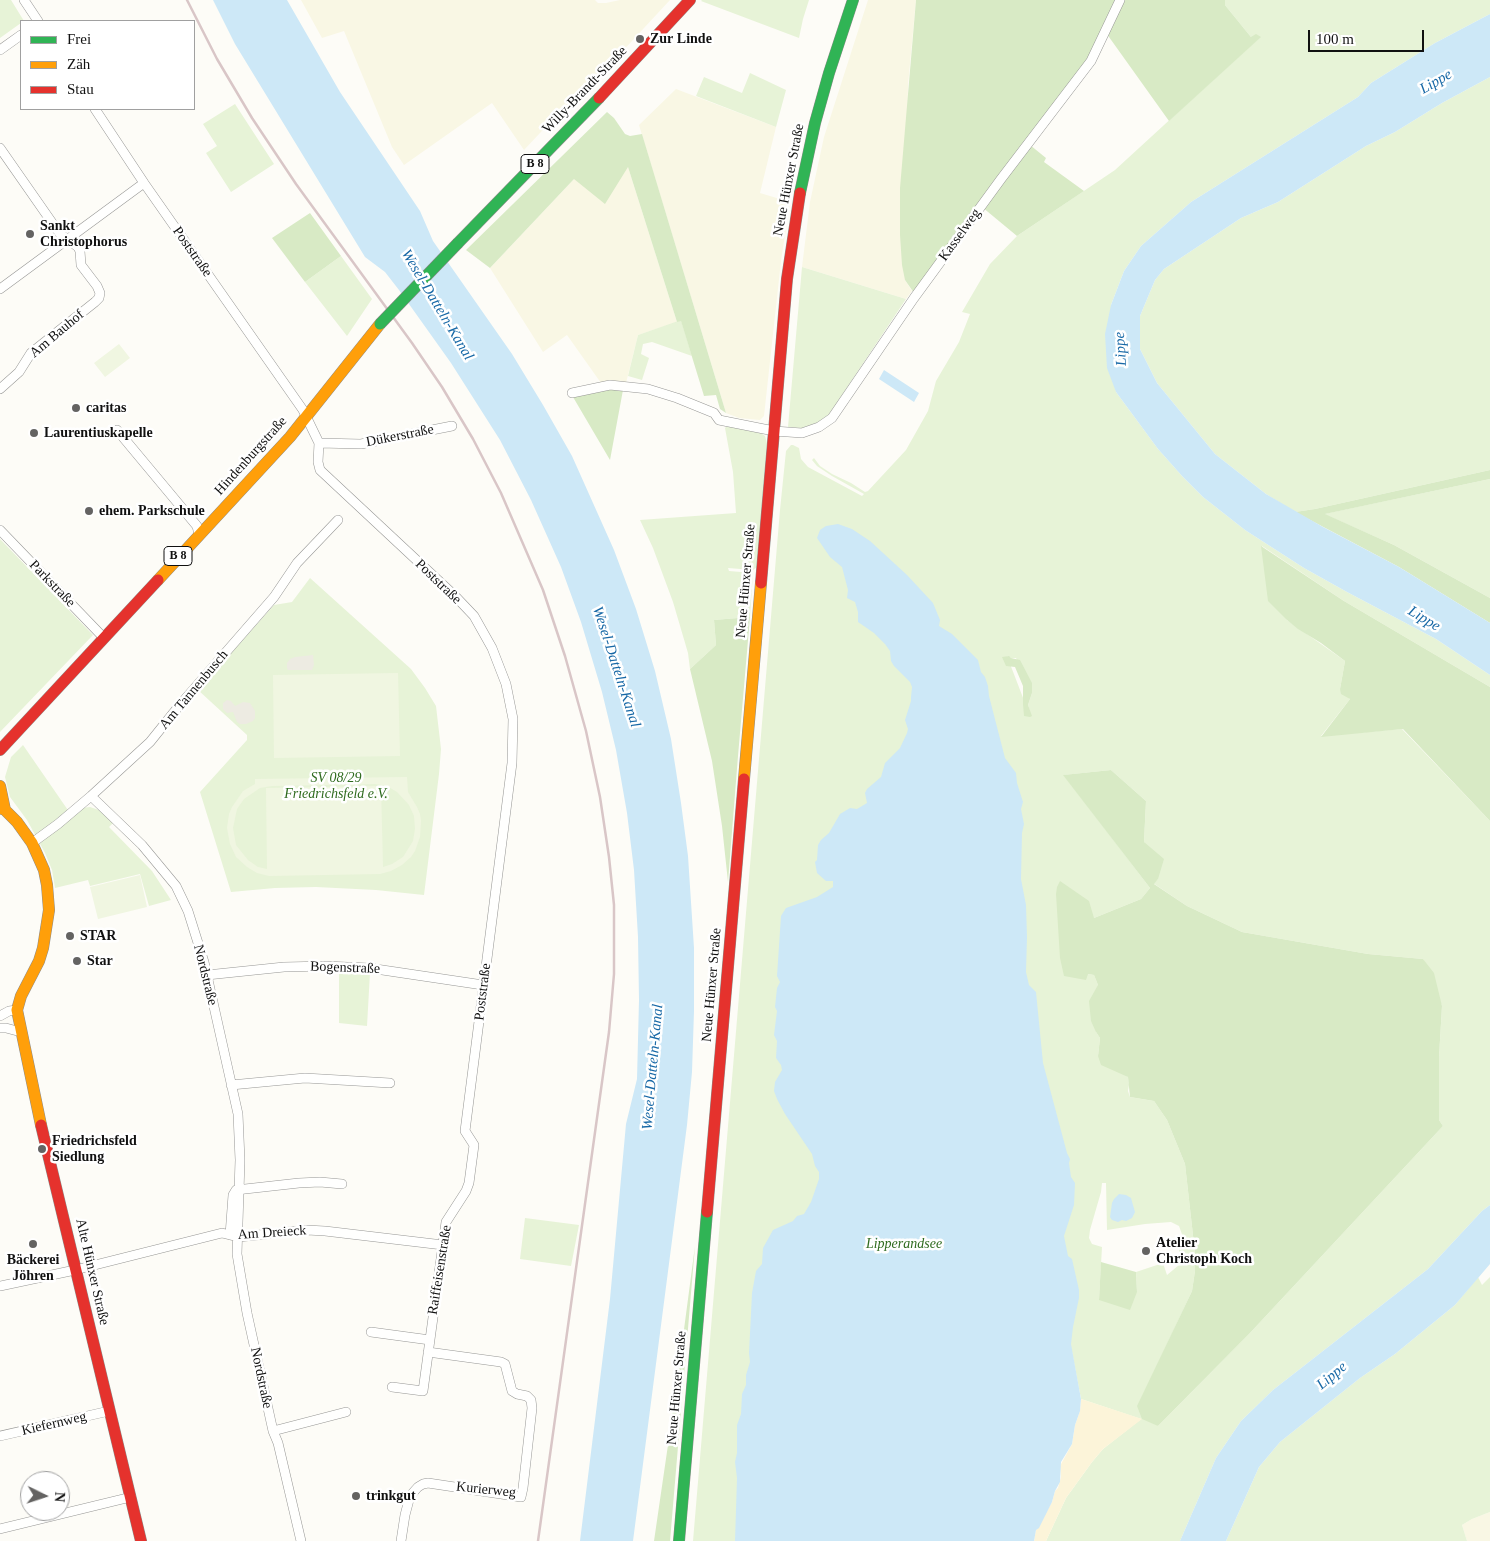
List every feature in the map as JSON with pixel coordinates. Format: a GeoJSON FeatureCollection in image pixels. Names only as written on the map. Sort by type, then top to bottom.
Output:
{"type":"FeatureCollection","features":[{"type":"Feature","properties":{"kind":"main road","name":"Willy-Brandt-Straße"},"geometry":{"type":"LineString","coordinates":[[458,243],[602,95],[690,0]]}},
{"type":"Feature","properties":{"kind":"main road","name":"Neue Hünxer Straße"},"geometry":{"type":"LineString","coordinates":[[680,1541],[787,279],[803,176],[815,123],[829,72],[853,0]]}},
{"type":"Feature","properties":{"kind":"main road","name":"Hindenburgstraße"},"geometry":{"type":"LineString","coordinates":[[1,749],[290,436],[380,324],[458,243]]}},
{"type":"Feature","properties":{"kind":"main road"},"geometry":{"type":"LineString","coordinates":[[0,762],[1,749]]}},
{"type":"Feature","properties":{"kind":"main road"},"geometry":{"type":"LineString","coordinates":[[0,786],[2,808]]}},
{"type":"Feature","properties":{"kind":"main road"},"geometry":{"type":"LineString","coordinates":[[0,799],[2,808],[17,822],[32,843],[44,870],[50,910],[39,961],[20,996],[17,1010]]}},
{"type":"Feature","properties":{"kind":"main road","name":"Alte Hünxer Straße"},"geometry":{"type":"LineString","coordinates":[[17,1010],[75,1270],[141,1541]]}},
{"type":"Feature","properties":{"kind":"street"},"geometry":{"type":"LineString","coordinates":[[24,0],[37,20]]}},
{"type":"Feature","properties":{"kind":"street","name":"Kasselweg"},"geometry":{"type":"LineString","coordinates":[[774,431],[802,433],[819,427],[832,418],[920,290],[1090,61],[1120,0]]}},
{"type":"Feature","properties":{"kind":"street"},"geometry":{"type":"LineString","coordinates":[[0,50],[20,36]]}},
{"type":"Feature","properties":{"kind":"street","name":"Poststraße"},"geometry":{"type":"LineString","coordinates":[[96,110],[144,183],[303,410],[319,443],[318,462],[320,470],[474,616],[492,648],[506,684],[512,719],[512,763],[465,1131],[474,1145]]}},
{"type":"Feature","properties":{"kind":"street"},"geometry":{"type":"LineString","coordinates":[[0,148],[66,240]]}},
{"type":"Feature","properties":{"kind":"street"},"geometry":{"type":"LineString","coordinates":[[0,289],[144,183]]}},
{"type":"Feature","properties":{"kind":"street","name":"Am Bauhof"},"geometry":{"type":"LineString","coordinates":[[0,389],[19,372],[31,353],[99,298],[100,292],[97,286],[81,265],[78,247],[66,240]]}},
{"type":"Feature","properties":{"kind":"street"},"geometry":{"type":"LineString","coordinates":[[572,393],[610,385],[648,389],[714,413],[719,420],[774,431]]}},
{"type":"Feature","properties":{"kind":"street","name":"Dükerstraße"},"geometry":{"type":"LineString","coordinates":[[319,443],[362,444],[452,426]]}},
{"type":"Feature","properties":{"kind":"street"},"geometry":{"type":"LineString","coordinates":[[117,430],[197,526],[199,535]]}},
{"type":"Feature","properties":{"kind":"street","name":"Am Tannenbusch"},"geometry":{"type":"LineString","coordinates":[[32,843],[91,796],[150,742],[274,597],[297,563],[338,520]]}},
{"type":"Feature","properties":{"kind":"street","name":"Parkstraße"},"geometry":{"type":"LineString","coordinates":[[0,530],[104,638]]}},
{"type":"Feature","properties":{"kind":"street","name":"Nordstraße"},"geometry":{"type":"LineString","coordinates":[[91,796],[142,845],[176,886],[188,911],[207,975],[238,1114],[240,1141],[239,1189],[234,1236],[247,1313],[273,1432]]}},
{"type":"Feature","properties":{"kind":"street","name":"Bogenstraße"},"geometry":{"type":"LineString","coordinates":[[207,975],[284,967],[360,967],[484,985]]}},
{"type":"Feature","properties":{"kind":"street"},"geometry":{"type":"LineString","coordinates":[[0,1016],[9,1011],[17,1010]]}},
{"type":"Feature","properties":{"kind":"street"},"geometry":{"type":"LineString","coordinates":[[0,1028],[21,1032]]}},
{"type":"Feature","properties":{"kind":"street"},"geometry":{"type":"LineString","coordinates":[[231,1085],[306,1078],[390,1083]]}},
{"type":"Feature","properties":{"kind":"street","name":"Raiffeisenstraße"},"geometry":{"type":"LineString","coordinates":[[392,1387],[423,1391],[446,1222],[469,1183],[474,1145]]}},
{"type":"Feature","properties":{"kind":"street"},"geometry":{"type":"LineString","coordinates":[[239,1189],[299,1183],[342,1184]]}},
{"type":"Feature","properties":{"kind":"street","name":"Am Dreieck"},"geometry":{"type":"LineString","coordinates":[[0,1286],[75,1270],[222,1233],[234,1236],[307,1230],[325,1231],[443,1246]]}},
{"type":"Feature","properties":{"kind":"street"},"geometry":{"type":"LineString","coordinates":[[371,1332],[430,1340]]}},
{"type":"Feature","properties":{"kind":"street","name":"Kurierweg"},"geometry":{"type":"LineString","coordinates":[[401,1541],[410,1496],[423,1484],[428,1483],[521,1497],[532,1408],[531,1400],[527,1396],[512,1391],[505,1364],[498,1361],[428,1352]]}},
{"type":"Feature","properties":{"kind":"street","name":"Kiefernweg"},"geometry":{"type":"LineString","coordinates":[[0,1436],[109,1411]]}},
{"type":"Feature","properties":{"kind":"street"},"geometry":{"type":"LineString","coordinates":[[300,1541],[278,1443],[273,1432],[346,1412]]}},
{"type":"Feature","properties":{"kind":"street"},"geometry":{"type":"LineString","coordinates":[[0,1528],[131,1497]]}},
{"type":"Feature","properties":{"kind":"shaded area"},"geometry":{"type":"Polygon","coordinates":[[[301,0],[595,0],[598,3],[606,3],[620,0],[670,0],[567,111],[556,116],[524,150],[492,103],[404,165],[392,147],[344,31],[322,38],[301,0]]]}},
{"type":"Feature","properties":{"kind":"shaded area"},"geometry":{"type":"Polygon","coordinates":[[[868,0],[916,0],[908,85],[905,280],[912,291],[906,299],[802,267],[810,202],[824,137],[868,0]]]}},
{"type":"Feature","properties":{"kind":"shaded area"},"geometry":{"type":"Polygon","coordinates":[[[676,89],[776,127],[760,193],[790,202],[781,261],[764,416],[760,420],[739,418],[726,413],[639,125],[676,89]]]}},
{"type":"Feature","properties":{"kind":"shaded area"},"geometry":{"type":"Polygon","coordinates":[[[628,167],[677,322],[638,335],[626,383],[601,383],[567,335],[543,352],[490,268],[574,179],[628,167]]]}},
{"type":"Feature","properties":{"kind":"shaded area"},"geometry":{"type":"Polygon","coordinates":[[[313,655],[314,665],[312,670],[288,670],[287,663],[290,659],[313,655]]]}},
{"type":"Feature","properties":{"kind":"shaded area"},"geometry":{"type":"Polygon","coordinates":[[[227,700],[231,701],[235,706],[243,702],[250,703],[255,711],[253,721],[246,724],[237,722],[233,712],[227,713],[223,709],[223,703],[227,700]]]}},
{"type":"Feature","properties":{"kind":"shaded area"},"geometry":{"type":"Polygon","coordinates":[[[1490,1512],[1490,1541],[1467,1541],[1462,1525],[1490,1512]]]}},
{"type":"Feature","properties":{"kind":"green space"},"geometry":{"type":"Polygon","coordinates":[[[0,0],[11,0],[23,20],[20,20],[20,24],[0,38],[0,0]]]}},
{"type":"Feature","properties":{"kind":"green space"},"geometry":{"type":"Polygon","coordinates":[[[702,0],[809,0],[799,38],[702,0]]]}},
{"type":"Feature","properties":{"kind":"green space"},"geometry":{"type":"Polygon","coordinates":[[[916,0],[1225,0],[1225,5],[1251,37],[1256,34],[1261,37],[1169,121],[1104,30],[1088,60],[914,293],[905,280],[902,265],[900,188],[916,0]]]}},
{"type":"Feature","properties":{"kind":"green space"},"geometry":{"type":"Polygon","coordinates":[[[1225,0],[1490,0],[1490,14],[1435,43],[1371,83],[1358,97],[1191,202],[1141,246],[1124,271],[1111,305],[1116,392],[1158,449],[1203,497],[1245,530],[1304,568],[1436,639],[1490,675],[1490,687],[1344,601],[1262,546],[1287,620],[1345,661],[1340,689],[1350,699],[1321,736],[1402,729],[1490,821],[1490,1205],[1482,1211],[1428,1269],[1273,1390],[1241,1421],[1216,1458],[1180,1541],[1046,1541],[1066,1498],[1092,1462],[1103,1449],[1141,1419],[1081,1399],[1072,1352],[1017,1541],[693,1541],[786,451],[793,445],[799,448],[801,459],[808,467],[862,496],[864,494],[817,466],[812,460],[814,458],[820,466],[832,474],[865,492],[868,491],[906,450],[928,411],[936,381],[959,342],[970,314],[962,312],[990,264],[1017,236],[1115,170],[1260,37],[1251,37],[1225,5],[1225,0]],[[1007,656],[1031,716],[1028,705],[1032,693],[1016,658],[1007,656]],[[1111,770],[1064,775],[1150,888],[1141,899],[1094,918],[1088,974],[1094,975],[1098,985],[1096,1032],[1100,1038],[1098,1056],[1128,1077],[1130,1097],[1154,1101],[1167,1120],[1185,1164],[1195,1253],[1192,1291],[1138,1406],[1158,1426],[1250,1333],[1443,1126],[1439,1120],[1439,1057],[1442,1006],[1423,959],[1368,954],[1242,932],[1187,906],[1153,883],[1158,879],[1144,842],[1146,801],[1111,770]],[[1102,1183],[1089,1238],[1092,1244],[1102,1247],[1099,1300],[1137,1292],[1136,1272],[1163,1263],[1167,1275],[1179,1265],[1179,1250],[1184,1248],[1179,1226],[1171,1222],[1107,1230],[1106,1183],[1102,1183]]]}},
{"type":"Feature","properties":{"kind":"green space"},"geometry":{"type":"Polygon","coordinates":[[[750,73],[786,90],[776,127],[696,96],[704,77],[742,93],[750,73]]]}},
{"type":"Feature","properties":{"kind":"green space"},"geometry":{"type":"Polygon","coordinates":[[[1490,77],[1490,470],[1295,512],[1266,494],[1215,454],[1157,383],[1140,349],[1140,316],[1155,280],[1164,269],[1241,218],[1278,202],[1366,146],[1395,132],[1442,103],[1490,77]]]}},
{"type":"Feature","properties":{"kind":"green space"},"geometry":{"type":"Polygon","coordinates":[[[235,104],[274,164],[231,192],[206,153],[217,146],[203,124],[235,104]]]}},
{"type":"Feature","properties":{"kind":"green space"},"geometry":{"type":"Polygon","coordinates":[[[607,112],[614,118],[625,134],[630,136],[642,134],[726,413],[720,409],[716,395],[704,396],[681,321],[677,322],[628,167],[605,204],[574,179],[490,268],[466,250],[607,112]]]}},
{"type":"Feature","properties":{"kind":"green space"},"geometry":{"type":"Polygon","coordinates":[[[1030,145],[1046,158],[1044,162],[1084,191],[1017,236],[982,207],[1030,145]]]}},
{"type":"Feature","properties":{"kind":"green space"},"geometry":{"type":"Polygon","coordinates":[[[310,213],[341,256],[305,282],[272,238],[310,213]]]}},
{"type":"Feature","properties":{"kind":"green space"},"geometry":{"type":"Polygon","coordinates":[[[341,256],[372,299],[347,336],[305,282],[341,256]]]}},
{"type":"Feature","properties":{"kind":"green space"},"geometry":{"type":"Polygon","coordinates":[[[802,267],[906,299],[828,416],[817,423],[802,428],[788,427],[802,267]]]}},
{"type":"Feature","properties":{"kind":"green space"},"geometry":{"type":"Polygon","coordinates":[[[681,320],[692,356],[652,342],[643,344],[641,354],[649,358],[642,380],[628,376],[638,335],[681,320]]]}},
{"type":"Feature","properties":{"kind":"green space"},"geometry":{"type":"Polygon","coordinates":[[[119,344],[130,358],[105,377],[94,363],[119,344]]]}},
{"type":"Feature","properties":{"kind":"green space"},"geometry":{"type":"Polygon","coordinates":[[[610,389],[623,390],[610,460],[573,397],[610,389]]]}},
{"type":"Feature","properties":{"kind":"green space"},"geometry":{"type":"Polygon","coordinates":[[[729,424],[761,433],[765,436],[767,443],[757,567],[753,570],[728,568],[729,571],[753,573],[750,617],[714,620],[716,645],[690,669],[688,653],[673,602],[653,548],[640,520],[736,513],[733,472],[725,428],[729,424]]]}},
{"type":"Feature","properties":{"kind":"green space"},"geometry":{"type":"Polygon","coordinates":[[[1490,470],[1490,479],[1325,514],[1394,545],[1490,598],[1490,623],[1399,567],[1295,512],[1315,509],[1490,470]]]}},
{"type":"Feature","properties":{"kind":"green space"},"geometry":{"type":"Polygon","coordinates":[[[1490,479],[1490,598],[1394,545],[1324,514],[1490,479]]]}},
{"type":"Feature","properties":{"kind":"green space"},"geometry":{"type":"Polygon","coordinates":[[[0,539],[93,635],[0,732],[0,539]]]}},
{"type":"Feature","properties":{"kind":"green space"},"geometry":{"type":"Polygon","coordinates":[[[1261,546],[1344,601],[1490,687],[1490,821],[1403,729],[1321,737],[1350,699],[1341,694],[1340,689],[1345,661],[1298,629],[1268,601],[1261,546]]]}},
{"type":"Feature","properties":{"kind":"green space","name":"SV 08/29 Friedrichsfeld e.V."},"geometry":{"type":"Polygon","coordinates":[[[310,578],[411,669],[436,706],[441,749],[424,895],[316,887],[231,892],[200,792],[247,740],[247,735],[198,690],[274,605],[292,602],[310,578]]]}},
{"type":"Feature","properties":{"kind":"green space"},"geometry":{"type":"Polygon","coordinates":[[[750,617],[728,882],[712,761],[690,669],[716,645],[714,620],[750,617]]]}},
{"type":"Feature","properties":{"kind":"green space"},"geometry":{"type":"Polygon","coordinates":[[[1009,656],[1020,660],[1032,683],[1032,693],[1028,705],[1032,716],[1030,717],[1024,716],[1023,686],[1015,667],[1006,666],[1002,657],[1009,656]]]}},
{"type":"Feature","properties":{"kind":"green space"},"geometry":{"type":"Polygon","coordinates":[[[398,673],[400,756],[274,758],[273,675],[398,673]]]}},
{"type":"Feature","properties":{"kind":"green space"},"geometry":{"type":"Polygon","coordinates":[[[23,745],[72,816],[82,808],[90,807],[99,810],[114,822],[109,827],[152,871],[171,900],[149,906],[140,874],[90,886],[88,880],[55,888],[52,870],[45,853],[27,820],[10,797],[5,777],[11,757],[23,745]]]}},
{"type":"Feature","properties":{"kind":"green space"},"geometry":{"type":"Polygon","coordinates":[[[1111,770],[1146,801],[1144,842],[1164,859],[1158,879],[1154,884],[1187,906],[1242,932],[1368,954],[1423,959],[1434,973],[1442,1006],[1439,1057],[1439,1120],[1443,1126],[1250,1333],[1158,1426],[1142,1419],[1137,1406],[1192,1291],[1195,1253],[1185,1164],[1167,1120],[1154,1101],[1130,1097],[1128,1077],[1101,1065],[1098,1056],[1100,1038],[1091,1021],[1089,1001],[1098,985],[1094,975],[1088,974],[1086,980],[1064,976],[1060,958],[1056,894],[1060,881],[1089,901],[1094,918],[1141,899],[1150,888],[1063,775],[1111,770]]]}},
{"type":"Feature","properties":{"kind":"green space"},"geometry":{"type":"Polygon","coordinates":[[[407,777],[408,792],[417,807],[421,821],[420,837],[415,851],[402,865],[380,874],[269,876],[257,873],[236,857],[230,844],[227,828],[232,807],[243,791],[255,784],[255,779],[407,777]],[[375,784],[272,786],[260,788],[244,799],[237,809],[233,828],[236,845],[248,860],[258,867],[267,869],[266,788],[381,786],[383,867],[392,864],[403,857],[413,841],[415,829],[414,816],[409,805],[397,792],[387,786],[375,784]]]}},
{"type":"Feature","properties":{"kind":"green space"},"geometry":{"type":"Polygon","coordinates":[[[140,875],[147,907],[98,919],[90,887],[140,875]]]}},
{"type":"Feature","properties":{"kind":"green space"},"geometry":{"type":"Polygon","coordinates":[[[339,971],[370,973],[367,1026],[339,1023],[339,971]]]}},
{"type":"Feature","properties":{"kind":"green space"},"geometry":{"type":"Polygon","coordinates":[[[525,1218],[579,1225],[571,1266],[520,1259],[525,1218]]]}},
{"type":"Feature","properties":{"kind":"green space"},"geometry":{"type":"Polygon","coordinates":[[[695,1246],[670,1541],[654,1541],[676,1390],[695,1246]]]}},
{"type":"Feature","properties":{"kind":"green space"},"geometry":{"type":"Polygon","coordinates":[[[1101,1262],[1136,1272],[1137,1292],[1130,1310],[1099,1300],[1101,1262]]]}},
{"type":"Feature","properties":{"kind":"green space"},"geometry":{"type":"Polygon","coordinates":[[[1478,1277],[1482,1285],[1490,1277],[1490,1512],[1462,1525],[1467,1541],[1226,1541],[1259,1467],[1280,1442],[1360,1378],[1395,1354],[1455,1305],[1478,1277]]]}},
{"type":"Feature","properties":{"kind":"sand"},"geometry":{"type":"Polygon","coordinates":[[[1081,1399],[1142,1419],[1103,1449],[1066,1498],[1046,1541],[1034,1541],[1036,1530],[1058,1488],[1061,1477],[1060,1466],[1072,1444],[1081,1399]]]}},
{"type":"Feature","properties":{"kind":"water","name":"Wesel-Datteln-Kanal"},"geometry":{"type":"Polygon","coordinates":[[[213,0],[287,0],[340,92],[420,211],[433,241],[512,354],[572,456],[614,550],[636,609],[655,671],[671,739],[688,856],[694,948],[694,1011],[692,1072],[687,1125],[633,1541],[580,1541],[610,1299],[626,1124],[637,1079],[639,1000],[634,870],[627,813],[616,750],[602,692],[581,622],[561,567],[531,500],[500,440],[451,363],[399,290],[385,272],[365,257],[235,44],[213,0]]]}},
{"type":"Feature","properties":{"kind":"water","name":"Lippe"},"geometry":{"type":"Polygon","coordinates":[[[1490,14],[1490,77],[1442,103],[1395,132],[1366,146],[1278,202],[1241,218],[1164,269],[1155,280],[1140,316],[1140,349],[1157,383],[1215,454],[1266,494],[1323,527],[1399,567],[1490,623],[1490,675],[1436,639],[1304,568],[1245,530],[1203,497],[1158,449],[1116,392],[1107,368],[1105,334],[1111,305],[1124,271],[1141,246],[1191,202],[1358,97],[1371,83],[1435,43],[1490,14]]]}},
{"type":"Feature","properties":{"kind":"water"},"geometry":{"type":"Polygon","coordinates":[[[884,370],[919,393],[914,402],[879,379],[884,370]]]}},
{"type":"Feature","properties":{"kind":"water","name":"Lipperandsee"},"geometry":{"type":"Polygon","coordinates":[[[838,524],[852,529],[870,541],[907,575],[933,603],[940,620],[939,626],[952,634],[978,660],[981,672],[988,686],[1005,758],[1016,773],[1023,802],[1021,809],[1024,824],[1022,833],[1021,879],[1026,905],[1026,972],[1029,985],[1036,992],[1043,1063],[1070,1159],[1071,1177],[1075,1183],[1074,1205],[1064,1236],[1068,1256],[1072,1259],[1079,1290],[1071,1344],[1081,1399],[1072,1444],[1061,1462],[1060,1482],[1039,1528],[1036,1530],[1034,1541],[735,1541],[737,1425],[741,1414],[742,1394],[746,1385],[746,1375],[750,1362],[752,1293],[756,1271],[762,1264],[763,1248],[773,1230],[804,1214],[811,1202],[819,1179],[819,1172],[815,1166],[812,1154],[785,1114],[774,1091],[775,1082],[782,1070],[776,1058],[777,1041],[774,1035],[777,988],[780,982],[777,976],[781,916],[786,908],[817,897],[833,887],[833,881],[826,881],[817,873],[815,862],[817,860],[818,845],[829,833],[840,814],[850,808],[857,809],[867,803],[865,793],[867,789],[881,777],[885,763],[900,748],[907,733],[908,729],[905,720],[911,701],[912,687],[910,682],[894,666],[891,661],[890,651],[885,644],[874,633],[858,622],[855,602],[847,598],[848,590],[842,567],[830,557],[817,538],[820,530],[826,526],[838,524]]]}},
{"type":"Feature","properties":{"kind":"water"},"geometry":{"type":"Polygon","coordinates":[[[1119,1194],[1131,1198],[1135,1212],[1132,1218],[1118,1222],[1110,1217],[1112,1203],[1119,1194]]]}},
{"type":"Feature","properties":{"kind":"water","name":"Lippe"},"geometry":{"type":"Polygon","coordinates":[[[1490,1205],[1490,1264],[1455,1305],[1395,1354],[1360,1378],[1280,1442],[1259,1467],[1226,1541],[1180,1541],[1216,1458],[1241,1421],[1273,1390],[1428,1269],[1482,1211],[1490,1205]]]}},
{"type":"Feature","properties":{"kind":"railway"},"geometry":{"type":"LineString","coordinates":[[187,0],[217,59],[252,118],[296,184],[412,343],[442,387],[473,439],[501,493],[543,590],[565,656],[586,731],[600,797],[609,857],[614,905],[614,974],[609,1032],[538,1541]]}},
{"type":"Feature","properties":{"kind":"traffic: fast"},"geometry":{"type":"LineString","coordinates":[[800,193],[815,123],[853,0]]}},
{"type":"Feature","properties":{"kind":"traffic: fast"},"geometry":{"type":"LineString","coordinates":[[458,243],[599,98]]}},
{"type":"Feature","properties":{"kind":"traffic: fast"},"geometry":{"type":"LineString","coordinates":[[380,324],[458,243]]}},
{"type":"Feature","properties":{"kind":"traffic: fast"},"geometry":{"type":"LineString","coordinates":[[679,1541],[707,1212]]}},
{"type":"Feature","properties":{"kind":"traffic: slow"},"geometry":{"type":"LineString","coordinates":[[158,580],[290,437],[380,324]]}},
{"type":"Feature","properties":{"kind":"traffic: slow"},"geometry":{"type":"LineString","coordinates":[[744,779],[761,583]]}},
{"type":"Feature","properties":{"kind":"traffic: slow"},"geometry":{"type":"LineString","coordinates":[[0,786],[5,810],[0,808]]}},
{"type":"Feature","properties":{"kind":"traffic: slow"},"geometry":{"type":"LineString","coordinates":[[1,802],[5,810],[17,822],[32,843],[44,870],[47,885],[49,910],[43,948],[39,961],[21,996],[17,1010],[41,1125]]}},
{"type":"Feature","properties":{"kind":"traffic: jam"},"geometry":{"type":"LineString","coordinates":[[599,98],[690,0]]}},
{"type":"Feature","properties":{"kind":"traffic: jam"},"geometry":{"type":"LineString","coordinates":[[761,583],[787,279],[800,193]]}},
{"type":"Feature","properties":{"kind":"traffic: jam"},"geometry":{"type":"LineString","coordinates":[[0,750],[158,580]]}},
{"type":"Feature","properties":{"kind":"traffic: jam"},"geometry":{"type":"LineString","coordinates":[[707,1212],[744,779]]}},
{"type":"Feature","properties":{"kind":"traffic: jam"},"geometry":{"type":"LineString","coordinates":[[41,1125],[141,1541]]}},
{"type":"Feature","properties":{"kind":"place","name":"Zur Linde"},"geometry":{"type":"Point","coordinates":[640,39]}},
{"type":"Feature","properties":{"kind":"place","name":"Sankt Christophorus"},"geometry":{"type":"Point","coordinates":[30,234]}},
{"type":"Feature","properties":{"kind":"place","name":"caritas"},"geometry":{"type":"Point","coordinates":[76,408]}},
{"type":"Feature","properties":{"kind":"place","name":"Laurentiuskapelle"},"geometry":{"type":"Point","coordinates":[34,433]}},
{"type":"Feature","properties":{"kind":"place","name":"ehem. Parkschule"},"geometry":{"type":"Point","coordinates":[89,511]}},
{"type":"Feature","properties":{"kind":"place","name":"STAR"},"geometry":{"type":"Point","coordinates":[70,936]}},
{"type":"Feature","properties":{"kind":"place","name":"Star"},"geometry":{"type":"Point","coordinates":[77,961]}},
{"type":"Feature","properties":{"kind":"place","name":"Friedrichsfeld Siedlung"},"geometry":{"type":"Point","coordinates":[42,1149]}},
{"type":"Feature","properties":{"kind":"place","name":"Bäckerei Jöhren"},"geometry":{"type":"Point","coordinates":[33,1244]}},
{"type":"Feature","properties":{"kind":"place","name":"Atelier Christoph Koch"},"geometry":{"type":"Point","coordinates":[1146,1251]}},
{"type":"Feature","properties":{"kind":"place","name":"trinkgut"},"geometry":{"type":"Point","coordinates":[356,1496]}}]}
